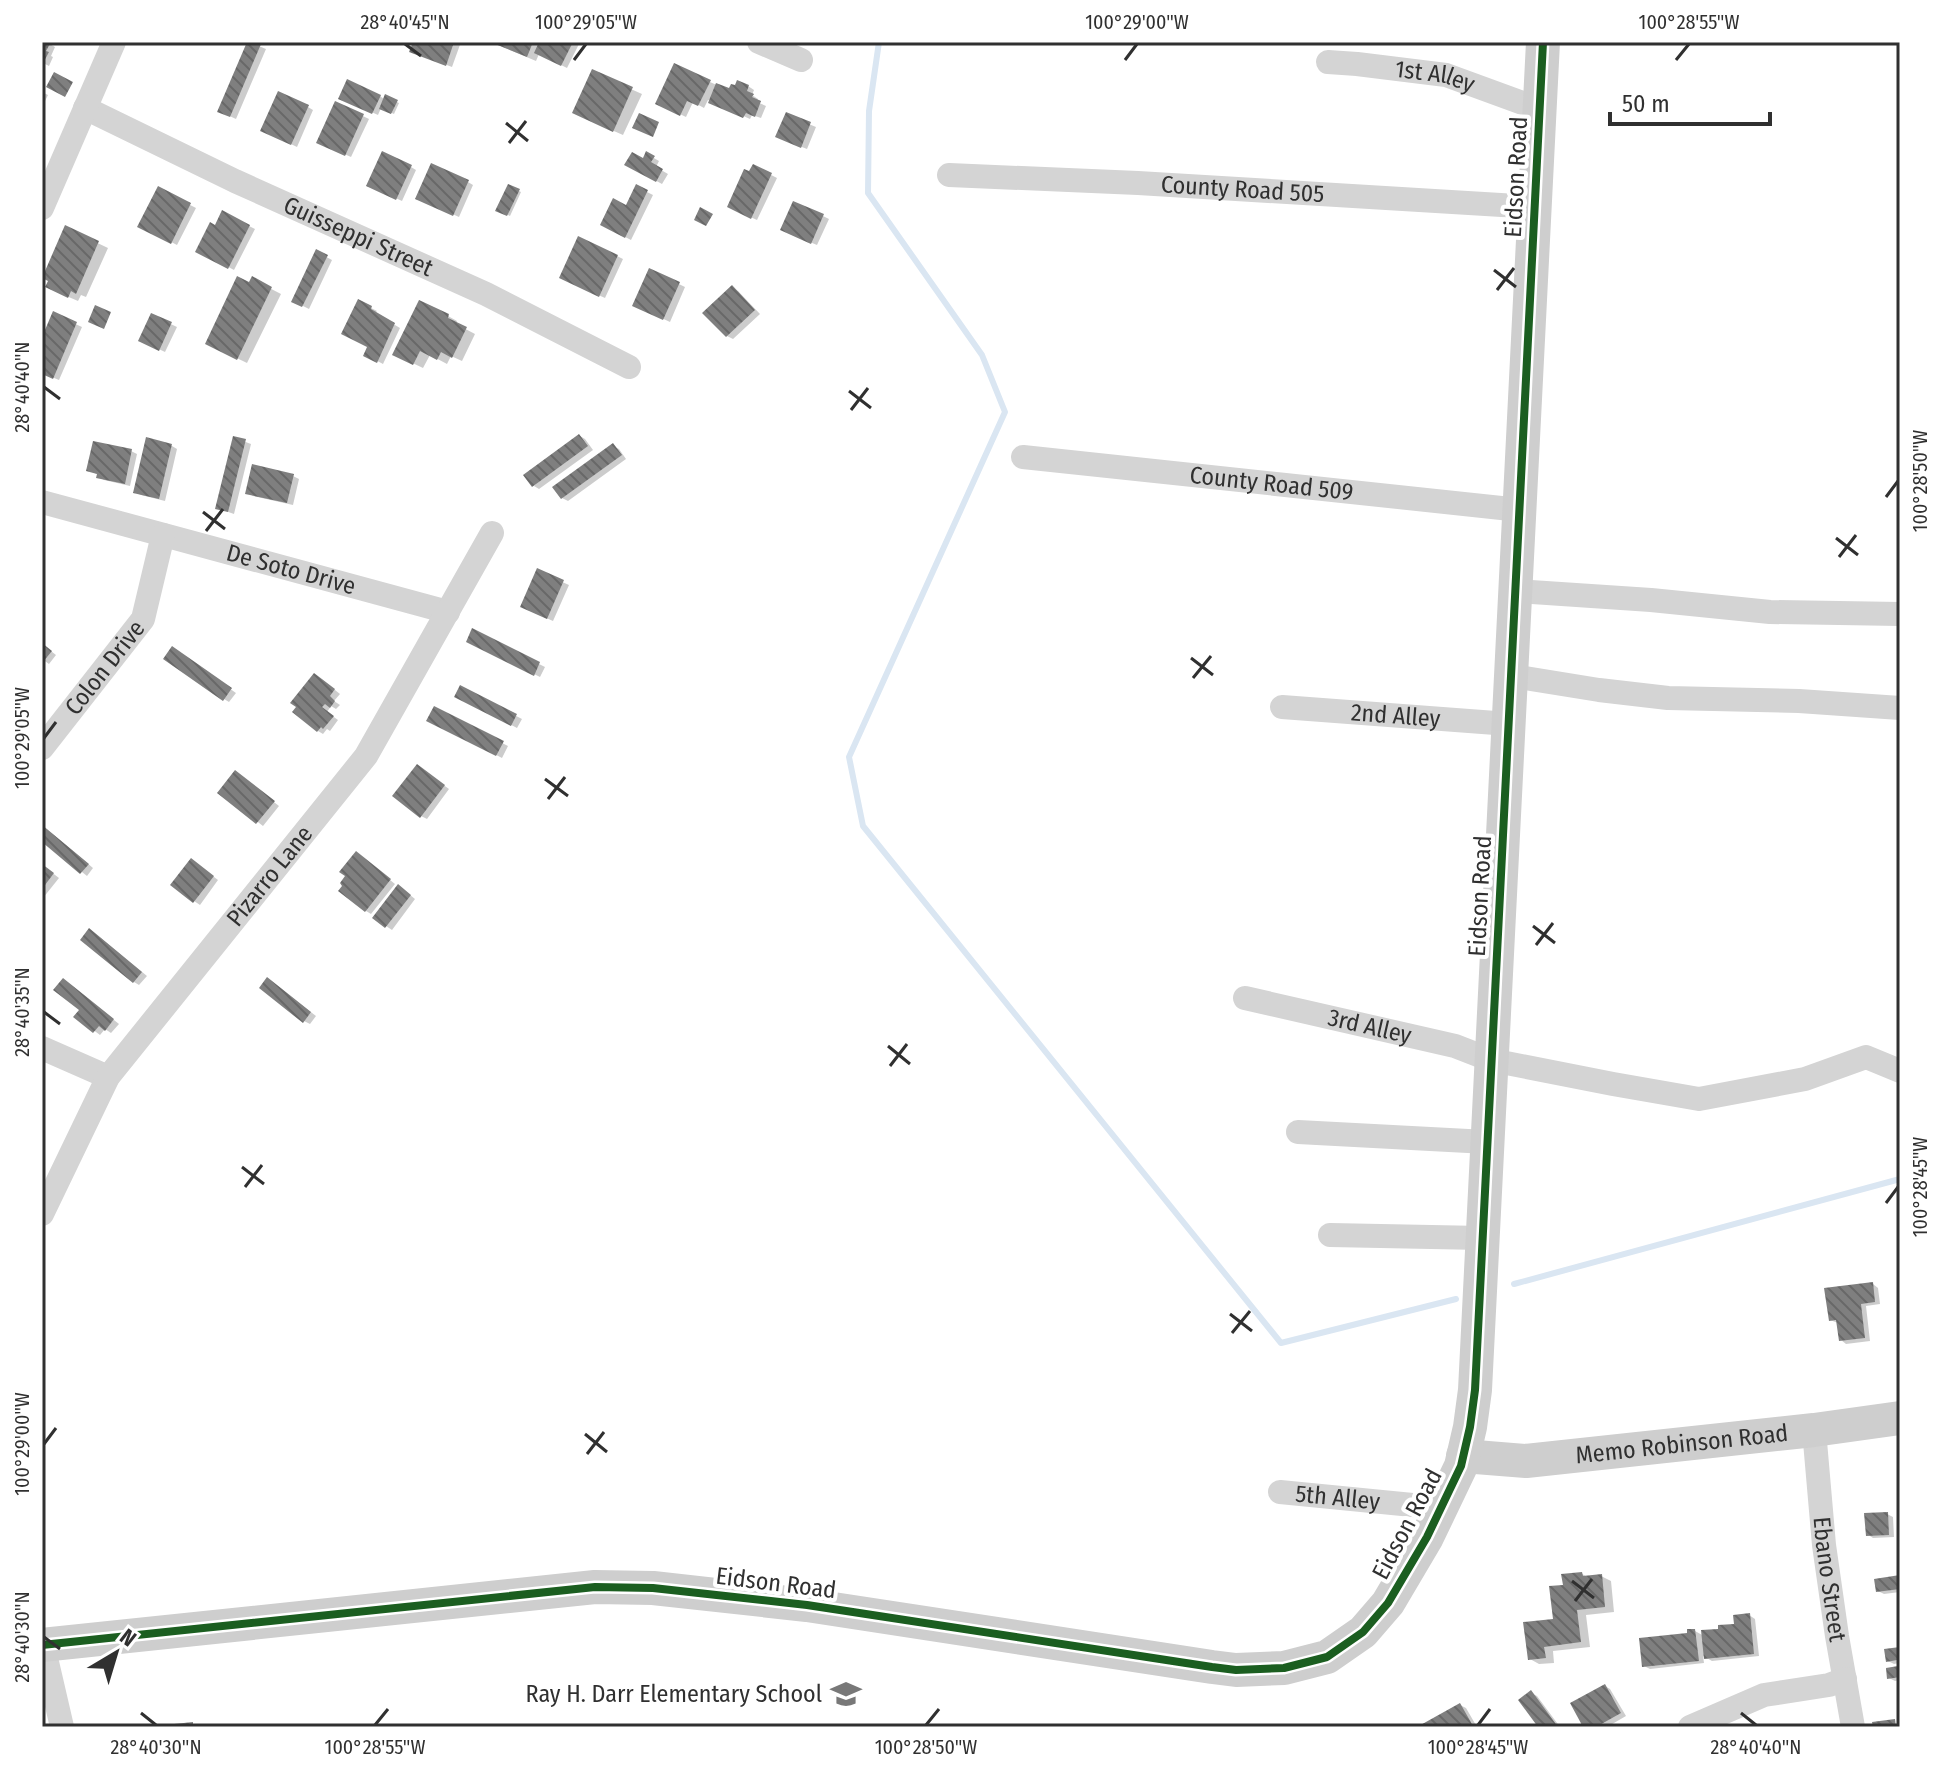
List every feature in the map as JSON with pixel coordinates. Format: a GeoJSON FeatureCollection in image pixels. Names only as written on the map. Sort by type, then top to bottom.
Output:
{"type":"FeatureCollection","features":[{"type":"Feature","properties":{"kind":"street"},"geometry":{"type":"LineString","coordinates":[[42,208],[114,42]]}},
{"type":"Feature","properties":{"kind":"street"},"geometry":{"type":"LineString","coordinates":[[759,42],[801,60]]}},
{"type":"Feature","properties":{"kind":"street","name":"Eidson Road"},"geometry":{"type":"LineString","coordinates":[[42,1645],[595,1587],[653,1588],[807,1605],[1236,1670],[1284,1668],[1327,1657],[1363,1632],[1388,1603],[1443,1508],[1461,1466],[1475,1390],[1543,42]]}},
{"type":"Feature","properties":{"kind":"street","name":"1st Alley"},"geometry":{"type":"LineString","coordinates":[[1328,62],[1446,75],[1539,109]]}},
{"type":"Feature","properties":{"kind":"street","name":"Guisseppi Street"},"geometry":{"type":"LineString","coordinates":[[85,108],[235,181],[472,287],[629,367]]}},
{"type":"Feature","properties":{"kind":"street","name":"County Road 505"},"geometry":{"type":"LineString","coordinates":[[949,175],[1534,207]]}},
{"type":"Feature","properties":{"kind":"street","name":"County Road 509"},"geometry":{"type":"LineString","coordinates":[[1023,457],[1520,510]]}},
{"type":"Feature","properties":{"kind":"street","name":"De Soto Drive"},"geometry":{"type":"LineString","coordinates":[[42,502],[448,612]]}},
{"type":"Feature","properties":{"kind":"street","name":"Pizarro Lane"},"geometry":{"type":"LineString","coordinates":[[42,1214],[108,1077],[366,756],[492,533]]}},
{"type":"Feature","properties":{"kind":"street","name":"Colon Drive"},"geometry":{"type":"LineString","coordinates":[[42,748],[143,619],[163,535]]}},
{"type":"Feature","properties":{"kind":"street"},"geometry":{"type":"LineString","coordinates":[[1516,591],[1770,612],[1900,614]]}},
{"type":"Feature","properties":{"kind":"street"},"geometry":{"type":"LineString","coordinates":[[1512,676],[1668,698],[1799,701],[1900,708]]}},
{"type":"Feature","properties":{"kind":"street","name":"2nd Alley"},"geometry":{"type":"LineString","coordinates":[[1282,707],[1509,724]]}},
{"type":"Feature","properties":{"kind":"street","name":"3rd Alley"},"geometry":{"type":"LineString","coordinates":[[1245,998],[1455,1046],[1491,1060],[1699,1099],[1805,1079],[1866,1057],[1900,1071]]}},
{"type":"Feature","properties":{"kind":"street"},"geometry":{"type":"LineString","coordinates":[[42,1048],[108,1077]]}},
{"type":"Feature","properties":{"kind":"street"},"geometry":{"type":"LineString","coordinates":[[1298,1132],[1487,1142]]}},
{"type":"Feature","properties":{"kind":"street"},"geometry":{"type":"LineString","coordinates":[[1330,1235],[1482,1238]]}},
{"type":"Feature","properties":{"kind":"street","name":"Memo Robinson Road"},"geometry":{"type":"LineString","coordinates":[[1463,1456],[1526,1461],[1900,1418]]}},
{"type":"Feature","properties":{"kind":"street","name":"Ebano Street"},"geometry":{"type":"LineString","coordinates":[[1814,1430],[1824,1545],[1853,1727]]}},
{"type":"Feature","properties":{"kind":"street","name":"5th Alley"},"geometry":{"type":"LineString","coordinates":[[1280,1492],[1443,1508]]}},
{"type":"Feature","properties":{"kind":"street"},"geometry":{"type":"LineString","coordinates":[[42,1645],[62,1727]]}},
{"type":"Feature","properties":{"kind":"street"},"geometry":{"type":"LineString","coordinates":[[1690,1727],[1764,1695],[1829,1685],[1845,1679]]}},
{"type":"Feature","properties":{"kind":"building"},"geometry":{"type":"Polygon","coordinates":[[[42,42],[51,42],[42,65],[42,42]]]}},
{"type":"Feature","properties":{"kind":"building"},"geometry":{"type":"Polygon","coordinates":[[[247,42],[261,44],[230,117],[217,112],[247,42]]]}},
{"type":"Feature","properties":{"kind":"building"},"geometry":{"type":"Polygon","coordinates":[[[413,42],[454,42],[446,66],[409,52],[413,42]]]}},
{"type":"Feature","properties":{"kind":"building"},"geometry":{"type":"Polygon","coordinates":[[[490,42],[533,42],[527,57],[490,42]]]}},
{"type":"Feature","properties":{"kind":"building"},"geometry":{"type":"Polygon","coordinates":[[[539,42],[573,42],[561,66],[534,53],[539,42]]]}},
{"type":"Feature","properties":{"kind":"building"},"geometry":{"type":"Polygon","coordinates":[[[674,63],[711,80],[698,106],[687,101],[680,116],[655,104],[674,63]]]}},
{"type":"Feature","properties":{"kind":"building"},"geometry":{"type":"Polygon","coordinates":[[[592,69],[633,87],[613,132],[572,113],[592,69]]]}},
{"type":"Feature","properties":{"kind":"building"},"geometry":{"type":"Polygon","coordinates":[[[54,72],[73,82],[65,97],[46,87],[54,72]]]}},
{"type":"Feature","properties":{"kind":"building"},"geometry":{"type":"Polygon","coordinates":[[[347,79],[381,95],[372,114],[338,99],[347,79]]]}},
{"type":"Feature","properties":{"kind":"building"},"geometry":{"type":"Polygon","coordinates":[[[737,80],[749,85],[747,91],[761,101],[755,117],[746,113],[743,118],[708,103],[716,83],[729,88],[737,80]]]}},
{"type":"Feature","properties":{"kind":"building"},"geometry":{"type":"Polygon","coordinates":[[[278,91],[309,105],[291,145],[260,131],[278,91]]]}},
{"type":"Feature","properties":{"kind":"building"},"geometry":{"type":"Polygon","coordinates":[[[385,94],[398,100],[391,114],[379,109],[385,94]]]}},
{"type":"Feature","properties":{"kind":"building"},"geometry":{"type":"Polygon","coordinates":[[[335,101],[364,114],[345,156],[316,143],[335,101]]]}},
{"type":"Feature","properties":{"kind":"building"},"geometry":{"type":"Polygon","coordinates":[[[786,112],[811,122],[801,148],[775,137],[786,112]]]}},
{"type":"Feature","properties":{"kind":"building"},"geometry":{"type":"Polygon","coordinates":[[[639,113],[659,122],[653,137],[632,128],[639,113]]]}},
{"type":"Feature","properties":{"kind":"building"},"geometry":{"type":"Polygon","coordinates":[[[382,151],[412,165],[396,200],[366,186],[382,151]]]}},
{"type":"Feature","properties":{"kind":"building"},"geometry":{"type":"Polygon","coordinates":[[[646,151],[655,156],[651,162],[663,169],[656,182],[624,165],[632,152],[643,158],[646,151]]]}},
{"type":"Feature","properties":{"kind":"building"},"geometry":{"type":"Polygon","coordinates":[[[431,163],[469,180],[453,216],[415,199],[431,163]]]}},
{"type":"Feature","properties":{"kind":"building"},"geometry":{"type":"Polygon","coordinates":[[[753,164],[772,173],[751,219],[727,207],[744,169],[749,171],[753,164]]]}},
{"type":"Feature","properties":{"kind":"building"},"geometry":{"type":"Polygon","coordinates":[[[508,184],[520,189],[507,216],[495,211],[508,184]]]}},
{"type":"Feature","properties":{"kind":"building"},"geometry":{"type":"Polygon","coordinates":[[[636,184],[648,190],[625,238],[600,225],[613,198],[626,205],[636,184]]]}},
{"type":"Feature","properties":{"kind":"building"},"geometry":{"type":"Polygon","coordinates":[[[158,186],[191,203],[171,244],[137,227],[158,186]]]}},
{"type":"Feature","properties":{"kind":"building"},"geometry":{"type":"Polygon","coordinates":[[[793,201],[824,214],[811,244],[780,230],[793,201]]]}},
{"type":"Feature","properties":{"kind":"building"},"geometry":{"type":"Polygon","coordinates":[[[700,207],[713,214],[706,226],[694,220],[700,207]]]}},
{"type":"Feature","properties":{"kind":"building"},"geometry":{"type":"Polygon","coordinates":[[[222,210],[250,225],[228,269],[195,252],[210,222],[215,225],[222,210]]]}},
{"type":"Feature","properties":{"kind":"building"},"geometry":{"type":"Polygon","coordinates":[[[65,225],[99,241],[76,294],[71,291],[68,298],[45,287],[48,281],[42,278],[65,225]]]}},
{"type":"Feature","properties":{"kind":"building"},"geometry":{"type":"Polygon","coordinates":[[[578,236],[618,255],[599,297],[559,278],[578,236]]]}},
{"type":"Feature","properties":{"kind":"building"},"geometry":{"type":"Polygon","coordinates":[[[316,249],[328,255],[302,307],[291,302],[316,249]]]}},
{"type":"Feature","properties":{"kind":"building"},"geometry":{"type":"Polygon","coordinates":[[[649,268],[680,282],[663,320],[632,306],[649,268]]]}},
{"type":"Feature","properties":{"kind":"building"},"geometry":{"type":"Polygon","coordinates":[[[237,276],[249,282],[252,276],[272,287],[237,360],[205,344],[237,276]]]}},
{"type":"Feature","properties":{"kind":"building"},"geometry":{"type":"Polygon","coordinates":[[[732,285],[755,310],[726,337],[702,313],[732,285]]]}},
{"type":"Feature","properties":{"kind":"building"},"geometry":{"type":"Polygon","coordinates":[[[358,299],[395,323],[377,363],[363,356],[367,347],[341,334],[358,299]]]}},
{"type":"Feature","properties":{"kind":"building"},"geometry":{"type":"Polygon","coordinates":[[[419,300],[449,314],[448,318],[467,327],[452,358],[441,352],[437,360],[420,351],[413,365],[392,355],[419,300]]]}},
{"type":"Feature","properties":{"kind":"building"},"geometry":{"type":"Polygon","coordinates":[[[95,305],[111,312],[104,329],[88,322],[95,305]]]}},
{"type":"Feature","properties":{"kind":"building"},"geometry":{"type":"Polygon","coordinates":[[[53,311],[77,322],[53,379],[42,374],[42,337],[53,311]]]}},
{"type":"Feature","properties":{"kind":"building"},"geometry":{"type":"Polygon","coordinates":[[[151,313],[172,322],[159,351],[138,341],[151,313]]]}},
{"type":"Feature","properties":{"kind":"building"},"geometry":{"type":"Polygon","coordinates":[[[579,434],[588,446],[532,487],[523,475],[579,434]]]}},
{"type":"Feature","properties":{"kind":"building"},"geometry":{"type":"Polygon","coordinates":[[[233,436],[246,439],[228,512],[215,509],[233,436]]]}},
{"type":"Feature","properties":{"kind":"building"},"geometry":{"type":"Polygon","coordinates":[[[146,437],[172,444],[159,499],[133,493],[146,437]]]}},
{"type":"Feature","properties":{"kind":"building"},"geometry":{"type":"Polygon","coordinates":[[[93,441],[132,449],[125,484],[96,478],[97,474],[86,471],[93,441]]]}},
{"type":"Feature","properties":{"kind":"building"},"geometry":{"type":"Polygon","coordinates":[[[613,443],[622,455],[561,499],[552,487],[613,443]]]}},
{"type":"Feature","properties":{"kind":"building"},"geometry":{"type":"Polygon","coordinates":[[[252,464],[294,474],[287,503],[245,494],[252,464]]]}},
{"type":"Feature","properties":{"kind":"building"},"geometry":{"type":"Polygon","coordinates":[[[537,568],[564,580],[547,619],[520,607],[537,568]]]}},
{"type":"Feature","properties":{"kind":"building"},"geometry":{"type":"Polygon","coordinates":[[[472,628],[540,662],[534,676],[466,642],[472,628]]]}},
{"type":"Feature","properties":{"kind":"building"},"geometry":{"type":"Polygon","coordinates":[[[42,643],[52,651],[42,663],[42,643]]]}},
{"type":"Feature","properties":{"kind":"building"},"geometry":{"type":"Polygon","coordinates":[[[172,646],[232,688],[223,701],[163,659],[172,646]]]}},
{"type":"Feature","properties":{"kind":"building"},"geometry":{"type":"Polygon","coordinates":[[[314,673],[335,689],[330,696],[335,701],[330,708],[325,704],[322,707],[334,716],[317,732],[292,712],[296,707],[290,703],[314,673]]]}},
{"type":"Feature","properties":{"kind":"building"},"geometry":{"type":"Polygon","coordinates":[[[460,685],[517,714],[511,726],[454,697],[460,685]]]}},
{"type":"Feature","properties":{"kind":"building"},"geometry":{"type":"Polygon","coordinates":[[[434,706],[504,741],[496,756],[426,721],[434,706]]]}},
{"type":"Feature","properties":{"kind":"building"},"geometry":{"type":"Polygon","coordinates":[[[417,764],[445,785],[420,818],[392,796],[417,764]]]}},
{"type":"Feature","properties":{"kind":"building"},"geometry":{"type":"Polygon","coordinates":[[[235,770],[275,801],[256,824],[217,793],[235,770]]]}},
{"type":"Feature","properties":{"kind":"building"},"geometry":{"type":"Polygon","coordinates":[[[42,825],[89,864],[80,874],[42,842],[42,825]]]}},
{"type":"Feature","properties":{"kind":"building"},"geometry":{"type":"Polygon","coordinates":[[[356,851],[391,879],[365,912],[338,891],[345,876],[339,872],[356,851]]]}},
{"type":"Feature","properties":{"kind":"building"},"geometry":{"type":"Polygon","coordinates":[[[191,858],[214,876],[193,903],[170,885],[191,858]]]}},
{"type":"Feature","properties":{"kind":"building"},"geometry":{"type":"Polygon","coordinates":[[[42,864],[54,873],[42,889],[42,864]]]}},
{"type":"Feature","properties":{"kind":"building"},"geometry":{"type":"Polygon","coordinates":[[[398,884],[411,895],[385,928],[372,918],[398,884]]]}},
{"type":"Feature","properties":{"kind":"building"},"geometry":{"type":"Polygon","coordinates":[[[89,928],[142,972],[133,983],[80,940],[89,928]]]}},
{"type":"Feature","properties":{"kind":"building"},"geometry":{"type":"Polygon","coordinates":[[[267,977],[311,1012],[303,1023],[259,988],[267,977]]]}},
{"type":"Feature","properties":{"kind":"building"},"geometry":{"type":"Polygon","coordinates":[[[63,978],[114,1019],[105,1031],[99,1026],[93,1033],[73,1017],[79,1010],[53,990],[63,978]]]}},
{"type":"Feature","properties":{"kind":"building"},"geometry":{"type":"Polygon","coordinates":[[[1873,1282],[1875,1302],[1861,1304],[1865,1338],[1839,1341],[1836,1320],[1829,1321],[1824,1288],[1873,1282]]]}},
{"type":"Feature","properties":{"kind":"building"},"geometry":{"type":"Polygon","coordinates":[[[1888,1512],[1889,1535],[1866,1536],[1864,1513],[1888,1512]]]}},
{"type":"Feature","properties":{"kind":"building"},"geometry":{"type":"Polygon","coordinates":[[[1582,1572],[1583,1576],[1602,1574],[1605,1607],[1577,1610],[1581,1642],[1544,1647],[1546,1658],[1528,1660],[1523,1622],[1553,1619],[1549,1586],[1563,1585],[1561,1574],[1582,1572]]]}},
{"type":"Feature","properties":{"kind":"building"},"geometry":{"type":"Polygon","coordinates":[[[1900,1575],[1900,1589],[1876,1592],[1874,1579],[1900,1575]]]}},
{"type":"Feature","properties":{"kind":"building"},"geometry":{"type":"Polygon","coordinates":[[[1750,1613],[1754,1654],[1704,1659],[1701,1630],[1734,1624],[1733,1615],[1750,1613]]]}},
{"type":"Feature","properties":{"kind":"building"},"geometry":{"type":"Polygon","coordinates":[[[1687,1629],[1695,1629],[1699,1661],[1642,1667],[1639,1638],[1687,1633],[1687,1629]]]}},
{"type":"Feature","properties":{"kind":"building"},"geometry":{"type":"Polygon","coordinates":[[[1900,1647],[1900,1677],[1887,1679],[1886,1668],[1898,1666],[1897,1660],[1886,1662],[1884,1649],[1900,1647]]]}},
{"type":"Feature","properties":{"kind":"building"},"geometry":{"type":"Polygon","coordinates":[[[1605,1684],[1621,1713],[1596,1727],[1583,1727],[1570,1703],[1605,1684]]]}},
{"type":"Feature","properties":{"kind":"building"},"geometry":{"type":"Polygon","coordinates":[[[1531,1690],[1558,1727],[1538,1727],[1518,1700],[1531,1690]]]}},
{"type":"Feature","properties":{"kind":"building"},"geometry":{"type":"Polygon","coordinates":[[[1460,1703],[1473,1726],[1417,1727],[1460,1703]]]}},
{"type":"Feature","properties":{"kind":"building"},"geometry":{"type":"Polygon","coordinates":[[[1895,1719],[1896,1727],[1873,1727],[1872,1722],[1895,1719]]]}},
{"type":"Feature","properties":{"kind":"building"},"geometry":{"type":"Polygon","coordinates":[[[193,1722],[193,1727],[165,1727],[165,1725],[193,1722]]]}},
{"type":"Feature","properties":{"kind":"waterway"},"geometry":{"type":"LineString","coordinates":[[879,42],[869,111],[868,193],[982,355],[1005,412],[849,757],[863,826],[1281,1343],[1456,1299]]}},
{"type":"Feature","properties":{"kind":"waterway"},"geometry":{"type":"LineString","coordinates":[[1514,1284],[1900,1179]]}},
{"type":"Feature","properties":{"kind":"cycle path"},"geometry":{"type":"LineString","coordinates":[[42,1645],[595,1587],[653,1588],[807,1605],[1236,1670],[1284,1668],[1327,1657],[1363,1632],[1388,1603],[1427,1537],[1461,1466],[1475,1390],[1543,42]]}},
{"type":"Feature","properties":{"kind":"place","name":"Ray H. Darr Elementary School"},"geometry":{"type":"Point","coordinates":[846,1694]}}]}
